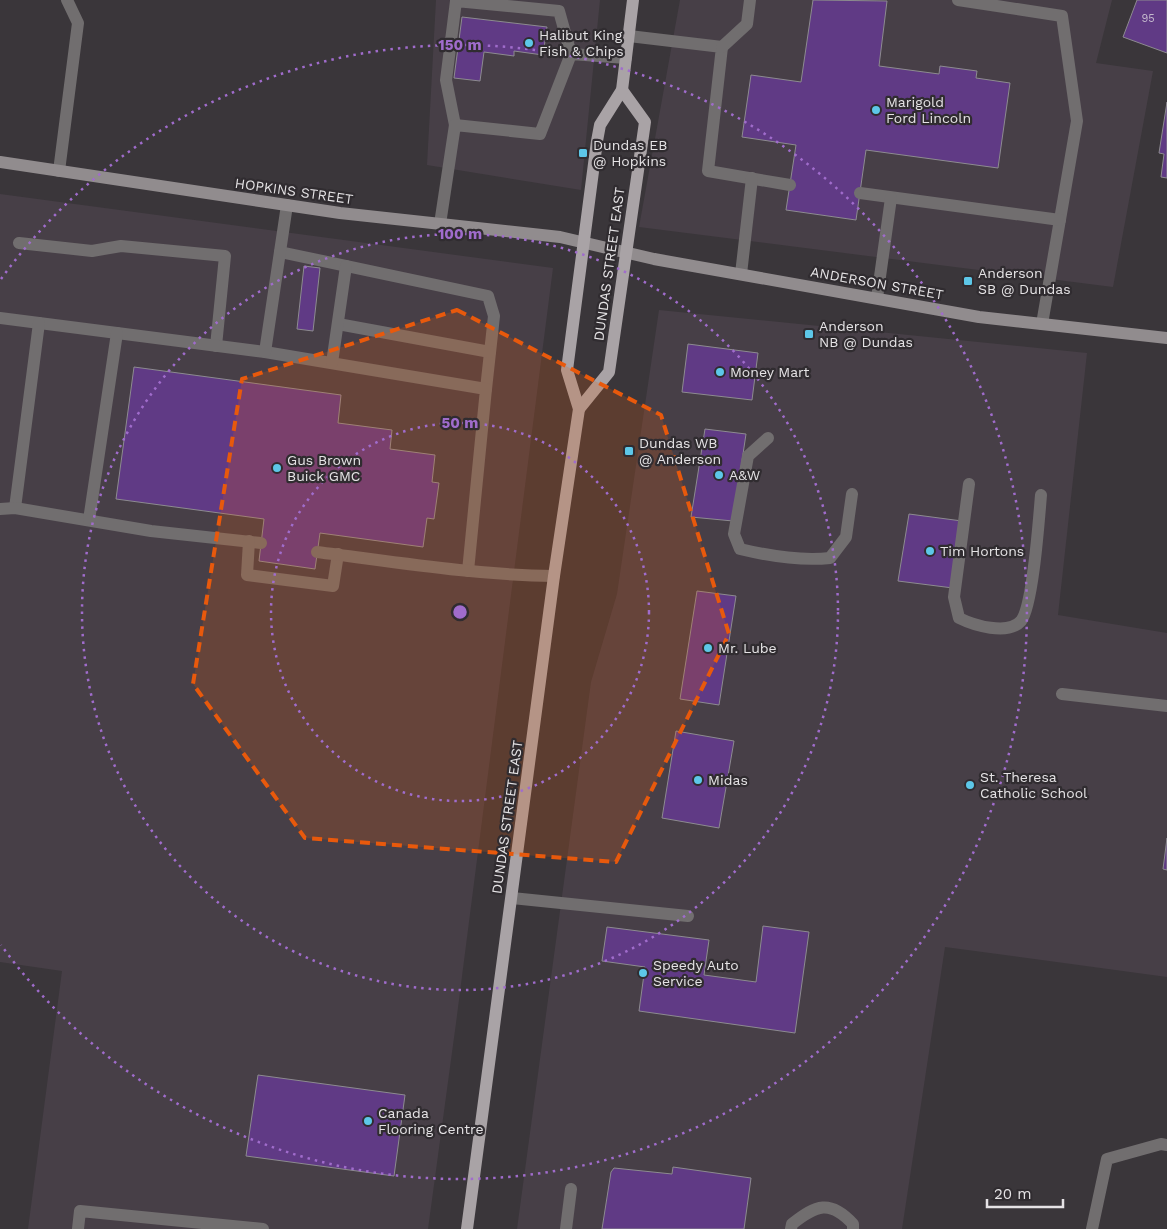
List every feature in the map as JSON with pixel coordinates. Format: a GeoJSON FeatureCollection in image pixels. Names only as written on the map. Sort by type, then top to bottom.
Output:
{"type":"FeatureCollection","features":[{"type":"Feature","properties":{"kind":"main road","name":"DUNDAS STREET EAST"},"geometry":{"type":"LineString","coordinates":[[467,1229],[578,409],[567,370],[584,243],[600,125],[622,90],[633,0]]}},
{"type":"Feature","properties":{"kind":"main road","name":"DUNDAS STREET EAST"},"geometry":{"type":"LineString","coordinates":[[578,409],[609,372],[645,122],[622,90]]}},
{"type":"Feature","properties":{"kind":"main road","name":"HOPKINS STREET"},"geometry":{"type":"LineString","coordinates":[[0,162],[340,213],[560,237],[584,243]]}},
{"type":"Feature","properties":{"kind":"main road","name":"ANDERSON STREET"},"geometry":{"type":"LineString","coordinates":[[584,243],[626,253],[979,317],[1167,338]]}},
{"type":"Feature","properties":{"kind":"street"},"geometry":{"type":"LineString","coordinates":[[59,171],[78,23],[66,0]]}},
{"type":"Feature","properties":{"kind":"street"},"geometry":{"type":"LineString","coordinates":[[750,0],[747,24],[722,47],[708,171],[790,185]]}},
{"type":"Feature","properties":{"kind":"street"},"geometry":{"type":"LineString","coordinates":[[958,0],[1062,16],[1077,121],[1042,324]]}},
{"type":"Feature","properties":{"kind":"street"},"geometry":{"type":"LineString","coordinates":[[440,224],[455,125],[446,80],[456,1],[559,11],[571,54],[540,134],[455,125]]}},
{"type":"Feature","properties":{"kind":"street"},"geometry":{"type":"LineString","coordinates":[[628,36],[722,47]]}},
{"type":"Feature","properties":{"kind":"street"},"geometry":{"type":"LineString","coordinates":[[571,54],[626,58]]}},
{"type":"Feature","properties":{"kind":"street"},"geometry":{"type":"LineString","coordinates":[[741,274],[752,178]]}},
{"type":"Feature","properties":{"kind":"street"},"geometry":{"type":"LineString","coordinates":[[860,193],[1060,220]]}},
{"type":"Feature","properties":{"kind":"street"},"geometry":{"type":"LineString","coordinates":[[877,298],[891,198]]}},
{"type":"Feature","properties":{"kind":"street"},"geometry":{"type":"LineString","coordinates":[[265,352],[287,205]]}},
{"type":"Feature","properties":{"kind":"street"},"geometry":{"type":"LineString","coordinates":[[19,243],[92,251],[121,246],[225,256],[216,346]]}},
{"type":"Feature","properties":{"kind":"street"},"geometry":{"type":"LineString","coordinates":[[280,252],[488,296],[494,316],[468,571]]}},
{"type":"Feature","properties":{"kind":"street"},"geometry":{"type":"LineString","coordinates":[[332,363],[346,266]]}},
{"type":"Feature","properties":{"kind":"street"},"geometry":{"type":"LineString","coordinates":[[0,318],[265,352],[486,389]]}},
{"type":"Feature","properties":{"kind":"street"},"geometry":{"type":"LineString","coordinates":[[15,508],[39,323]]}},
{"type":"Feature","properties":{"kind":"street"},"geometry":{"type":"LineString","coordinates":[[338,324],[490,352]]}},
{"type":"Feature","properties":{"kind":"street"},"geometry":{"type":"LineString","coordinates":[[89,520],[117,333]]}},
{"type":"Feature","properties":{"kind":"street"},"geometry":{"type":"LineString","coordinates":[[768,438],[748,456],[734,534],[740,549],[815,560],[830,558],[846,537],[852,494]]}},
{"type":"Feature","properties":{"kind":"street"},"geometry":{"type":"LineString","coordinates":[[969,484],[954,597],[959,618],[975,626],[1007,628],[1021,621],[1029,602],[1041,495]]}},
{"type":"Feature","properties":{"kind":"street"},"geometry":{"type":"LineString","coordinates":[[0,509],[15,508],[151,531],[255,542],[247,576],[333,586],[338,554]]}},
{"type":"Feature","properties":{"kind":"street"},"geometry":{"type":"LineString","coordinates":[[317,552],[516,576],[554,576]]}},
{"type":"Feature","properties":{"kind":"street"},"geometry":{"type":"LineString","coordinates":[[1062,694],[1167,706]]}},
{"type":"Feature","properties":{"kind":"street"},"geometry":{"type":"LineString","coordinates":[[512,898],[688,916]]}},
{"type":"Feature","properties":{"kind":"street"},"geometry":{"type":"LineString","coordinates":[[1092,1229],[1107,1160],[1161,1144],[1167,1145]]}},
{"type":"Feature","properties":{"kind":"street"},"geometry":{"type":"LineString","coordinates":[[566,1229],[571,1189]]}},
{"type":"Feature","properties":{"kind":"street"},"geometry":{"type":"LineString","coordinates":[[791,1229],[792,1224],[809,1210],[827,1207],[844,1214],[853,1224],[853,1229]]}},
{"type":"Feature","properties":{"kind":"street"},"geometry":{"type":"LineString","coordinates":[[78,1229],[80,1211],[263,1229]]}},
{"type":"Feature","properties":{"kind":"highlighted area"},"geometry":{"type":"Polygon","coordinates":[[[457,310],[661,415],[729,634],[616,862],[305,838],[193,684],[242,379],[457,310]]]}},
{"type":"Feature","properties":{"kind":"shaded area"},"geometry":{"type":"Polygon","coordinates":[[[436,0],[600,0],[581,190],[427,165],[436,0]]]}},
{"type":"Feature","properties":{"kind":"shaded area"},"geometry":{"type":"Polygon","coordinates":[[[680,0],[1112,0],[1096,63],[1153,71],[1113,287],[639,227],[680,0]]]}},
{"type":"Feature","properties":{"kind":"shaded area"},"geometry":{"type":"Polygon","coordinates":[[[0,194],[553,268],[428,1229],[28,1229],[62,971],[0,962],[0,194]]]}},
{"type":"Feature","properties":{"kind":"shaded area"},"geometry":{"type":"Polygon","coordinates":[[[659,310],[1087,353],[1058,615],[1167,633],[1167,977],[945,947],[902,1229],[517,1229],[591,682],[617,594],[659,310]]]}},
{"type":"Feature","properties":{"kind":"building","name":"Marigold Ford Lincoln"},"geometry":{"type":"Polygon","coordinates":[[[813,0],[887,1],[879,66],[939,74],[940,66],[977,71],[976,78],[1010,83],[998,168],[866,150],[856,220],[786,210],[796,145],[742,137],[751,75],[801,82],[813,0]]]}},
{"type":"Feature","properties":{"kind":"building"},"geometry":{"type":"Polygon","coordinates":[[[1137,0],[1167,0],[1167,53],[1123,37],[1137,0]]]}},
{"type":"Feature","properties":{"kind":"building"},"geometry":{"type":"Polygon","coordinates":[[[462,17],[547,27],[543,55],[514,51],[514,56],[484,52],[480,81],[454,78],[462,17]]]}},
{"type":"Feature","properties":{"kind":"building"},"geometry":{"type":"Polygon","coordinates":[[[1167,102],[1167,178],[1161,177],[1164,154],[1159,153],[1167,102]]]}},
{"type":"Feature","properties":{"kind":"building"},"geometry":{"type":"Polygon","coordinates":[[[304,266],[320,268],[313,331],[297,329],[304,266]]]}},
{"type":"Feature","properties":{"kind":"building","name":"Money Mart"},"geometry":{"type":"Polygon","coordinates":[[[688,344],[758,353],[752,400],[682,392],[688,344]]]}},
{"type":"Feature","properties":{"kind":"building","name":"Gus Brown Buick GMC"},"geometry":{"type":"Polygon","coordinates":[[[134,367],[341,395],[338,423],[392,430],[390,449],[435,455],[432,482],[439,483],[434,519],[427,518],[423,547],[320,533],[315,569],[259,561],[264,519],[116,499],[134,367]]]}},
{"type":"Feature","properties":{"kind":"building","name":"A&W"},"geometry":{"type":"Polygon","coordinates":[[[705,429],[746,434],[733,521],[691,517],[705,429]]]}},
{"type":"Feature","properties":{"kind":"building","name":"Tim Hortons"},"geometry":{"type":"Polygon","coordinates":[[[909,514],[962,521],[953,588],[898,581],[909,514]]]}},
{"type":"Feature","properties":{"kind":"building","name":"Mr. Lube"},"geometry":{"type":"Polygon","coordinates":[[[697,591],[736,596],[719,705],[680,699],[697,591]]]}},
{"type":"Feature","properties":{"kind":"building","name":"Midas"},"geometry":{"type":"Polygon","coordinates":[[[676,731],[734,741],[719,828],[662,818],[676,731]]]}},
{"type":"Feature","properties":{"kind":"building"},"geometry":{"type":"Polygon","coordinates":[[[1167,838],[1167,870],[1163,869],[1167,838]]]}},
{"type":"Feature","properties":{"kind":"building"},"geometry":{"type":"Polygon","coordinates":[[[763,926],[809,932],[795,1033],[639,1011],[645,967],[602,961],[607,927],[709,940],[704,975],[756,982],[763,926]]]}},
{"type":"Feature","properties":{"kind":"building"},"geometry":{"type":"Polygon","coordinates":[[[258,1075],[405,1095],[394,1176],[246,1156],[258,1075]]]}},
{"type":"Feature","properties":{"kind":"building"},"geometry":{"type":"Polygon","coordinates":[[[673,1167],[751,1178],[744,1229],[602,1229],[611,1172],[614,1168],[672,1174],[673,1167]]]}},
{"type":"Feature","properties":{"kind":"place","name":"Halibut King Fish & Chips"},"geometry":{"type":"Point","coordinates":[529,43]}},
{"type":"Feature","properties":{"kind":"place","name":"Marigold Ford Lincoln"},"geometry":{"type":"Point","coordinates":[876,110]}},
{"type":"Feature","properties":{"kind":"place","name":"Dundas EB @ Hopkins"},"geometry":{"type":"Point","coordinates":[583,153]}},
{"type":"Feature","properties":{"kind":"place","name":"Anderson SB @ Dundas"},"geometry":{"type":"Point","coordinates":[968,281]}},
{"type":"Feature","properties":{"kind":"place","name":"Anderson NB @ Dundas"},"geometry":{"type":"Point","coordinates":[809,334]}},
{"type":"Feature","properties":{"kind":"place","name":"Money Mart"},"geometry":{"type":"Point","coordinates":[720,372]}},
{"type":"Feature","properties":{"kind":"place","name":"Dundas WB @ Anderson"},"geometry":{"type":"Point","coordinates":[629,451]}},
{"type":"Feature","properties":{"kind":"place","name":"Gus Brown Buick GMC"},"geometry":{"type":"Point","coordinates":[277,468]}},
{"type":"Feature","properties":{"kind":"place","name":"A&W"},"geometry":{"type":"Point","coordinates":[719,475]}},
{"type":"Feature","properties":{"kind":"place","name":"Tim Hortons"},"geometry":{"type":"Point","coordinates":[930,551]}},
{"type":"Feature","properties":{"kind":"place","name":"Mr. Lube"},"geometry":{"type":"Point","coordinates":[708,648]}},
{"type":"Feature","properties":{"kind":"place","name":"Midas"},"geometry":{"type":"Point","coordinates":[698,780]}},
{"type":"Feature","properties":{"kind":"place","name":"St. Theresa Catholic School"},"geometry":{"type":"Point","coordinates":[970,785]}},
{"type":"Feature","properties":{"kind":"place","name":"Speedy Auto Service"},"geometry":{"type":"Point","coordinates":[643,973]}},
{"type":"Feature","properties":{"kind":"place","name":"Canada Flooring Centre"},"geometry":{"type":"Point","coordinates":[368,1121]}}]}
